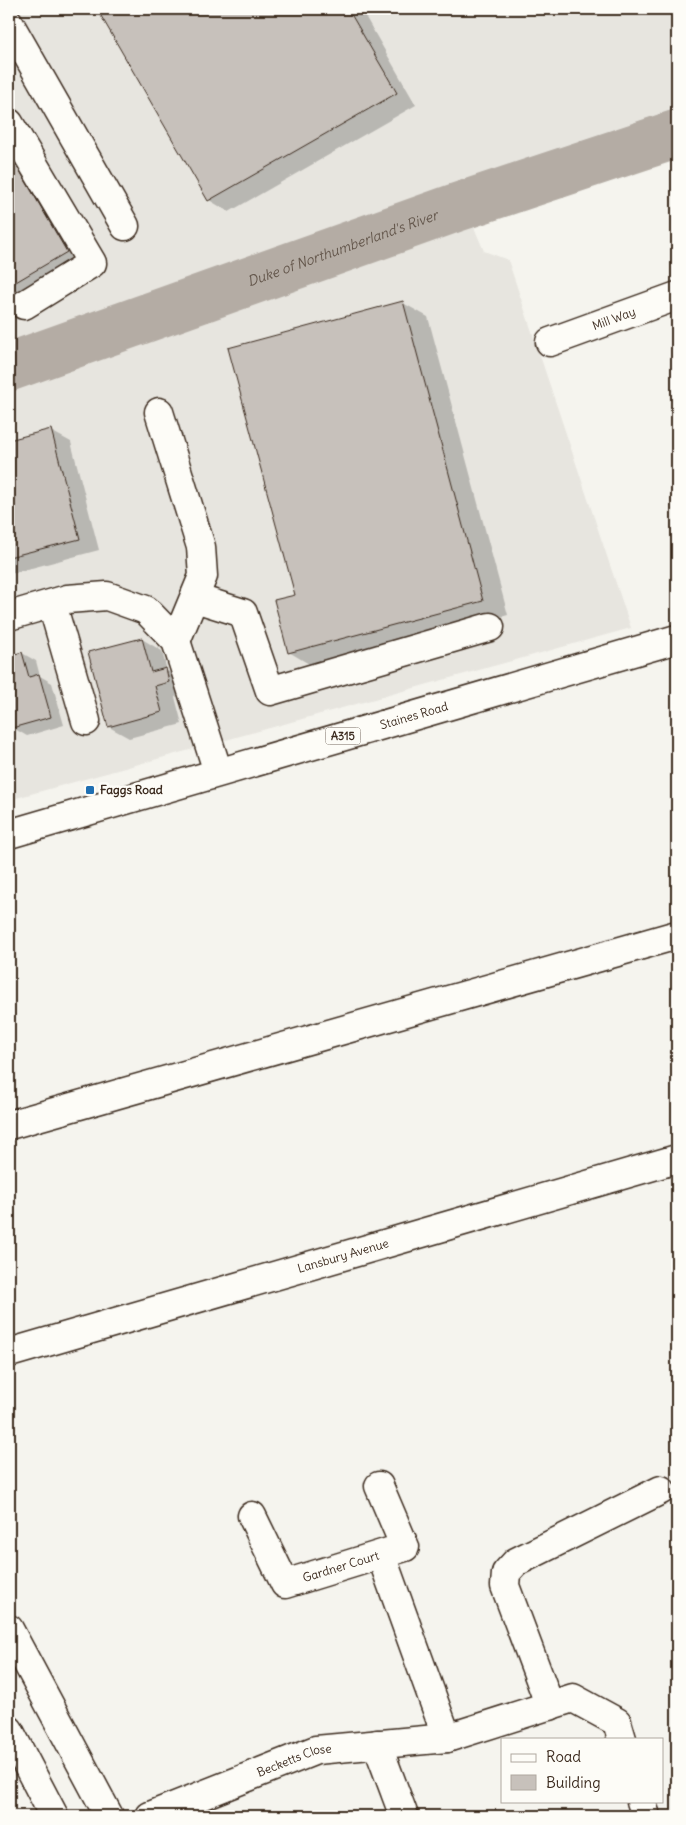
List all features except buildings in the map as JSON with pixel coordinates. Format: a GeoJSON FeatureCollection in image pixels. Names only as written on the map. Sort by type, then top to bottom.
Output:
{"type":"FeatureCollection","features":[{"type":"Feature","properties":{"kind":"street"},"geometry":{"type":"LineString","coordinates":[[9,23],[125,226]]}},
{"type":"Feature","properties":{"kind":"street"},"geometry":{"type":"LineString","coordinates":[[9,123],[92,263],[24,305]]}},
{"type":"Feature","properties":{"kind":"street","name":"Mill Way"},"geometry":{"type":"LineString","coordinates":[[550,342],[677,296]]}},
{"type":"Feature","properties":{"kind":"street"},"geometry":{"type":"LineString","coordinates":[[158,412],[201,547],[202,576],[195,598],[176,641]]}},
{"type":"Feature","properties":{"kind":"street"},"geometry":{"type":"LineString","coordinates":[[9,616],[67,599],[107,596],[146,610],[176,641],[218,772]]}},
{"type":"Feature","properties":{"kind":"street"},"geometry":{"type":"LineString","coordinates":[[195,598],[243,613],[270,691],[490,627]]}},
{"type":"Feature","properties":{"kind":"street"},"geometry":{"type":"LineString","coordinates":[[52,604],[86,721]]}},
{"type":"Feature","properties":{"kind":"street","name":"Staines Road"},"geometry":{"type":"LineString","coordinates":[[9,834],[677,639]]}},
{"type":"Feature","properties":{"kind":"street"},"geometry":{"type":"LineString","coordinates":[[9,1125],[677,935]]}},
{"type":"Feature","properties":{"kind":"street","name":"Lansbury Avenue"},"geometry":{"type":"LineString","coordinates":[[9,1353],[677,1159]]}},
{"type":"Feature","properties":{"kind":"street","name":"Gardner Court"},"geometry":{"type":"LineString","coordinates":[[252,1516],[285,1584],[405,1547],[380,1486]]}},
{"type":"Feature","properties":{"kind":"street"},"geometry":{"type":"LineString","coordinates":[[550,1706],[505,1586],[506,1573],[516,1562],[661,1490]]}},
{"type":"Feature","properties":{"kind":"street"},"geometry":{"type":"LineString","coordinates":[[381,1555],[447,1738]]}},
{"type":"Feature","properties":{"kind":"street"},"geometry":{"type":"LineString","coordinates":[[9,1629],[109,1816]]}},
{"type":"Feature","properties":{"kind":"street","name":"Becketts Close"},"geometry":{"type":"LineString","coordinates":[[150,1816],[316,1750],[447,1738],[573,1698],[617,1722],[622,1738]]}},
{"type":"Feature","properties":{"kind":"street"},"geometry":{"type":"LineString","coordinates":[[9,1730],[54,1816]]}},
{"type":"Feature","properties":{"kind":"street"},"geometry":{"type":"LineString","coordinates":[[378,1744],[404,1816]]}},
{"type":"Feature","properties":{"kind":"street"},"geometry":{"type":"LineString","coordinates":[[641,1802],[646,1816]]}},
{"type":"Feature","properties":{"kind":"shaded area"},"geometry":{"type":"Polygon","coordinates":[[[9,9],[677,9],[677,113],[9,353],[9,9]]]}},
{"type":"Feature","properties":{"kind":"shaded area"},"geometry":{"type":"Polygon","coordinates":[[[473,225],[484,251],[508,260],[631,628],[9,800],[9,384],[473,225]]]}},
{"type":"Feature","properties":{"kind":"waterway","name":"Duke of Northumberland's River"},"geometry":{"type":"LineString","coordinates":[[9,367],[455,208],[677,134]]}},
{"type":"Feature","properties":{"kind":"place","name":"Faggs Road"},"geometry":{"type":"Point","coordinates":[90,790]}}]}
